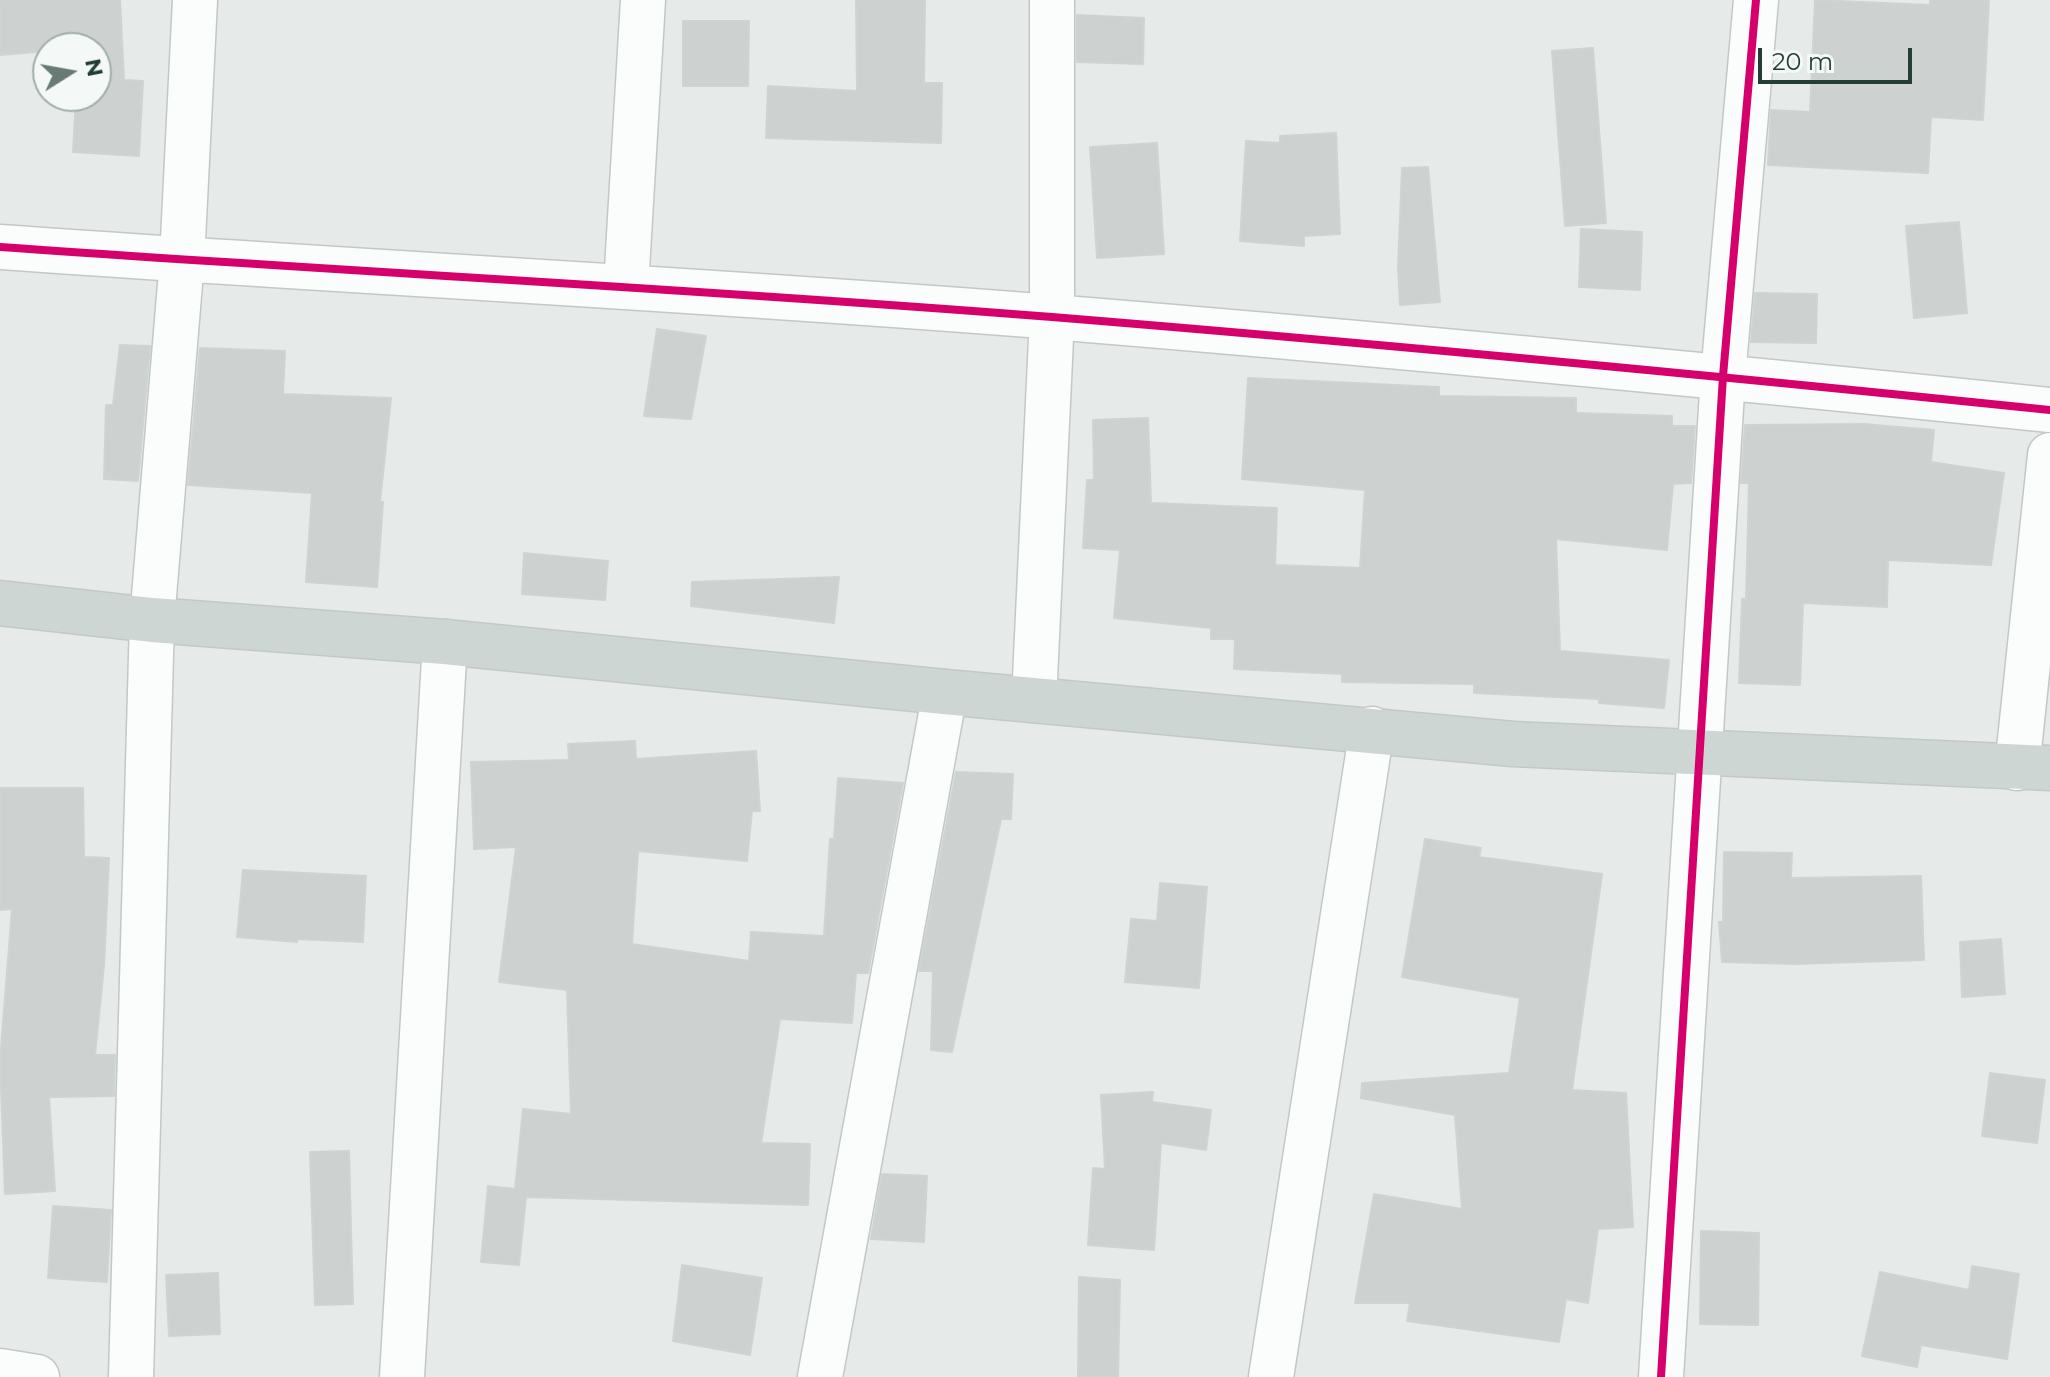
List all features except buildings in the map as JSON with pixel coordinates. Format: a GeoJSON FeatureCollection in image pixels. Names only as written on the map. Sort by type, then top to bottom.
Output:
{"type":"FeatureCollection","features":[{"type":"Feature","properties":{"kind":"main road"},"geometry":{"type":"LineString","coordinates":[[0,603],[152,620],[445,642],[1513,744],[2034,768]]}},
{"type":"Feature","properties":{"kind":"street"},"geometry":{"type":"LineString","coordinates":[[131,1377],[152,620],[182,260],[195,0]]}},
{"type":"Feature","properties":{"kind":"street"},"geometry":{"type":"LineString","coordinates":[[626,286],[643,0]]}},
{"type":"Feature","properties":{"kind":"street"},"geometry":{"type":"LineString","coordinates":[[1034,700],[1052,317],[1052,0]]}},
{"type":"Feature","properties":{"kind":"street"},"geometry":{"type":"LineString","coordinates":[[1661,1377],[1723,376],[1756,0]]}},
{"type":"Feature","properties":{"kind":"street"},"geometry":{"type":"LineString","coordinates":[[0,247],[626,286],[1052,317],[1723,376],[2050,410]]}},
{"type":"Feature","properties":{"kind":"street"},"geometry":{"type":"LineString","coordinates":[[2034,768],[2050,455]]}},
{"type":"Feature","properties":{"kind":"street"},"geometry":{"type":"LineString","coordinates":[[402,1377],[445,642]]}},
{"type":"Feature","properties":{"kind":"street"},"geometry":{"type":"LineString","coordinates":[[820,1377],[945,692]]}},
{"type":"Feature","properties":{"kind":"street"},"geometry":{"type":"LineString","coordinates":[[1271,1377],[1372,729]]}},
{"type":"Feature","properties":{"kind":"street"},"geometry":{"type":"LineString","coordinates":[[0,1371],[37,1377]]}},
{"type":"Feature","properties":{"kind":"cycle path"},"geometry":{"type":"LineString","coordinates":[[1661,1377],[1723,376],[1756,0]]}},
{"type":"Feature","properties":{"kind":"cycle path"},"geometry":{"type":"LineString","coordinates":[[0,247],[1052,317],[1551,361],[2050,410]]}}]}
